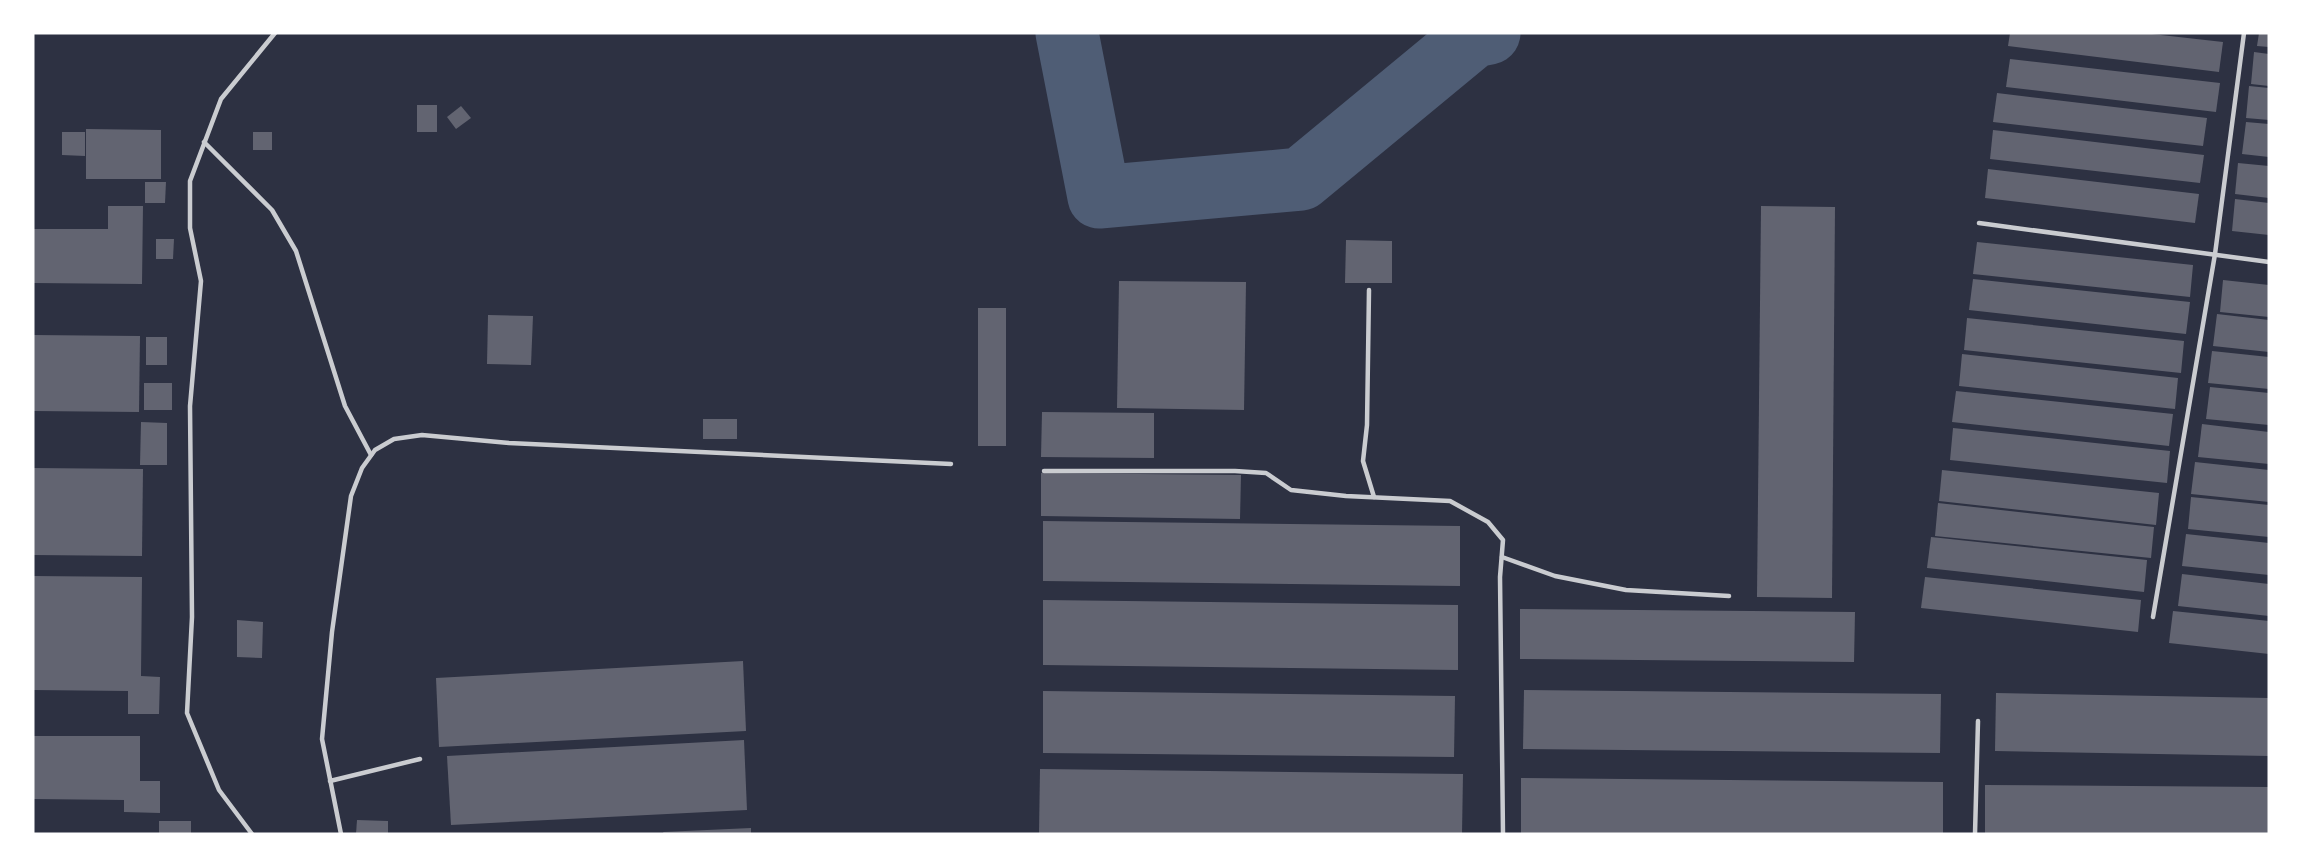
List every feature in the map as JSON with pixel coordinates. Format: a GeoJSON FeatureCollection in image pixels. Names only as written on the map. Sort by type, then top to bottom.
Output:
{"type":"FeatureCollection","features":[{"type":"Feature","properties":{"kind":"lane"},"geometry":{"type":"LineString","coordinates":[[252,834],[219,790],[187,713],[192,617],[190,406],[201,281],[190,228],[190,181],[221,99],[275,33]]}},
{"type":"Feature","properties":{"kind":"lane"},"geometry":{"type":"LineString","coordinates":[[2153,617],[2215,254],[2244,33]]}},
{"type":"Feature","properties":{"kind":"lane"},"geometry":{"type":"LineString","coordinates":[[204,142],[273,210],[296,251],[345,406],[371,455]]}},
{"type":"Feature","properties":{"kind":"lane"},"geometry":{"type":"LineString","coordinates":[[1979,223],[2269,262]]}},
{"type":"Feature","properties":{"kind":"lane"},"geometry":{"type":"LineString","coordinates":[[1369,290],[1367,425],[1363,461],[1374,497]]}},
{"type":"Feature","properties":{"kind":"lane"},"geometry":{"type":"LineString","coordinates":[[341,834],[322,739],[332,632],[351,496],[362,468],[371,455],[394,438],[422,435],[509,443],[951,464]]}},
{"type":"Feature","properties":{"kind":"lane"},"geometry":{"type":"LineString","coordinates":[[1044,471],[1266,473],[1291,490],[1450,501],[1488,522],[1503,540],[1500,577],[1503,834]]}},
{"type":"Feature","properties":{"kind":"lane"},"geometry":{"type":"LineString","coordinates":[[1502,557],[1555,576],[1626,590],[1728,596]]}},
{"type":"Feature","properties":{"kind":"lane"},"geometry":{"type":"LineString","coordinates":[[1975,834],[1978,721]]}},
{"type":"Feature","properties":{"kind":"lane"},"geometry":{"type":"LineString","coordinates":[[330,781],[420,759]]}},
{"type":"Feature","properties":{"kind":"building"},"geometry":{"type":"Polygon","coordinates":[[[2010,33],[2143,33],[2223,42],[2219,72],[2008,46],[2010,33]]]}},
{"type":"Feature","properties":{"kind":"building"},"geometry":{"type":"Polygon","coordinates":[[[2259,33],[2269,33],[2269,47],[2257,46],[2259,33]]]}},
{"type":"Feature","properties":{"kind":"building"},"geometry":{"type":"Polygon","coordinates":[[[2254,52],[2269,54],[2269,86],[2251,84],[2254,52]]]}},
{"type":"Feature","properties":{"kind":"building"},"geometry":{"type":"Polygon","coordinates":[[[2010,59],[2220,83],[2216,112],[2006,87],[2010,59]]]}},
{"type":"Feature","properties":{"kind":"building"},"geometry":{"type":"Polygon","coordinates":[[[2249,86],[2269,88],[2269,120],[2246,118],[2249,86]]]}},
{"type":"Feature","properties":{"kind":"building"},"geometry":{"type":"Polygon","coordinates":[[[1997,93],[2207,118],[2203,146],[1993,122],[1997,93]]]}},
{"type":"Feature","properties":{"kind":"building"},"geometry":{"type":"Polygon","coordinates":[[[417,105],[437,105],[437,132],[417,132],[417,105]]]}},
{"type":"Feature","properties":{"kind":"building"},"geometry":{"type":"Polygon","coordinates":[[[461,106],[471,118],[456,129],[447,117],[461,106]]]}},
{"type":"Feature","properties":{"kind":"building"},"geometry":{"type":"Polygon","coordinates":[[[2246,122],[2269,124],[2269,157],[2242,154],[2246,122]]]}},
{"type":"Feature","properties":{"kind":"building"},"geometry":{"type":"Polygon","coordinates":[[[86,129],[161,130],[161,179],[86,179],[86,129]]]}},
{"type":"Feature","properties":{"kind":"building"},"geometry":{"type":"Polygon","coordinates":[[[1993,130],[2204,155],[2200,183],[1990,159],[1993,130]]]}},
{"type":"Feature","properties":{"kind":"building"},"geometry":{"type":"Polygon","coordinates":[[[62,132],[85,132],[85,156],[62,155],[62,132]]]}},
{"type":"Feature","properties":{"kind":"building"},"geometry":{"type":"Polygon","coordinates":[[[253,132],[272,132],[272,150],[253,150],[253,132]]]}},
{"type":"Feature","properties":{"kind":"building"},"geometry":{"type":"Polygon","coordinates":[[[2238,163],[2269,166],[2269,198],[2235,194],[2238,163]]]}},
{"type":"Feature","properties":{"kind":"building"},"geometry":{"type":"Polygon","coordinates":[[[1988,169],[2199,194],[2195,223],[1985,198],[1988,169]]]}},
{"type":"Feature","properties":{"kind":"building"},"geometry":{"type":"Polygon","coordinates":[[[145,182],[166,182],[165,203],[145,203],[145,182]]]}},
{"type":"Feature","properties":{"kind":"building"},"geometry":{"type":"Polygon","coordinates":[[[2235,199],[2269,203],[2269,235],[2232,231],[2235,199]]]}},
{"type":"Feature","properties":{"kind":"building"},"geometry":{"type":"Polygon","coordinates":[[[108,206],[143,206],[142,284],[33,283],[33,229],[108,229],[108,206]]]}},
{"type":"Feature","properties":{"kind":"building"},"geometry":{"type":"Polygon","coordinates":[[[1761,206],[1835,207],[1832,598],[1757,597],[1761,206]]]}},
{"type":"Feature","properties":{"kind":"building"},"geometry":{"type":"Polygon","coordinates":[[[156,239],[174,239],[173,259],[156,259],[156,239]]]}},
{"type":"Feature","properties":{"kind":"building"},"geometry":{"type":"Polygon","coordinates":[[[1346,240],[1392,241],[1392,283],[1345,283],[1346,240]]]}},
{"type":"Feature","properties":{"kind":"building"},"geometry":{"type":"Polygon","coordinates":[[[1977,242],[2193,265],[2190,297],[1973,274],[1977,242]]]}},
{"type":"Feature","properties":{"kind":"building"},"geometry":{"type":"Polygon","coordinates":[[[1973,279],[2190,302],[2186,334],[1969,310],[1973,279]]]}},
{"type":"Feature","properties":{"kind":"building"},"geometry":{"type":"Polygon","coordinates":[[[2223,280],[2269,285],[2269,317],[2220,312],[2223,280]]]}},
{"type":"Feature","properties":{"kind":"building"},"geometry":{"type":"Polygon","coordinates":[[[1119,281],[1246,282],[1244,410],[1117,408],[1119,281]]]}},
{"type":"Feature","properties":{"kind":"building"},"geometry":{"type":"Polygon","coordinates":[[[978,308],[1006,308],[1006,446],[978,446],[978,308]]]}},
{"type":"Feature","properties":{"kind":"building"},"geometry":{"type":"Polygon","coordinates":[[[2217,314],[2269,320],[2269,352],[2213,346],[2217,314]]]}},
{"type":"Feature","properties":{"kind":"building"},"geometry":{"type":"Polygon","coordinates":[[[488,315],[533,316],[531,365],[487,364],[488,315]]]}},
{"type":"Feature","properties":{"kind":"building"},"geometry":{"type":"Polygon","coordinates":[[[1967,318],[2184,341],[2181,373],[1964,350],[1967,318]]]}},
{"type":"Feature","properties":{"kind":"building"},"geometry":{"type":"Polygon","coordinates":[[[33,335],[140,336],[139,412],[33,411],[33,335]]]}},
{"type":"Feature","properties":{"kind":"building"},"geometry":{"type":"Polygon","coordinates":[[[146,337],[167,337],[167,365],[146,365],[146,337]]]}},
{"type":"Feature","properties":{"kind":"building"},"geometry":{"type":"Polygon","coordinates":[[[2212,351],[2269,357],[2269,389],[2208,383],[2212,351]]]}},
{"type":"Feature","properties":{"kind":"building"},"geometry":{"type":"Polygon","coordinates":[[[1962,354],[2178,378],[2175,409],[1959,386],[1962,354]]]}},
{"type":"Feature","properties":{"kind":"building"},"geometry":{"type":"Polygon","coordinates":[[[144,383],[172,383],[172,410],[144,410],[144,383]]]}},
{"type":"Feature","properties":{"kind":"building"},"geometry":{"type":"Polygon","coordinates":[[[2210,387],[2269,393],[2269,425],[2206,419],[2210,387]]]}},
{"type":"Feature","properties":{"kind":"building"},"geometry":{"type":"Polygon","coordinates":[[[1956,391],[2173,414],[2169,446],[1952,422],[1956,391]]]}},
{"type":"Feature","properties":{"kind":"building"},"geometry":{"type":"Polygon","coordinates":[[[1042,412],[1154,413],[1154,458],[1041,457],[1042,412]]]}},
{"type":"Feature","properties":{"kind":"building"},"geometry":{"type":"Polygon","coordinates":[[[703,419],[737,419],[737,439],[703,439],[703,419]]]}},
{"type":"Feature","properties":{"kind":"building"},"geometry":{"type":"Polygon","coordinates":[[[141,422],[167,423],[167,465],[140,465],[141,422]]]}},
{"type":"Feature","properties":{"kind":"building"},"geometry":{"type":"Polygon","coordinates":[[[2202,424],[2269,432],[2269,464],[2198,457],[2202,424]]]}},
{"type":"Feature","properties":{"kind":"building"},"geometry":{"type":"Polygon","coordinates":[[[1953,428],[2170,451],[2167,483],[1950,460],[1953,428]]]}},
{"type":"Feature","properties":{"kind":"building"},"geometry":{"type":"Polygon","coordinates":[[[2195,462],[2269,470],[2269,502],[2191,494],[2195,462]]]}},
{"type":"Feature","properties":{"kind":"building"},"geometry":{"type":"Polygon","coordinates":[[[33,468],[143,469],[142,556],[33,555],[33,468]]]}},
{"type":"Feature","properties":{"kind":"building"},"geometry":{"type":"Polygon","coordinates":[[[1942,470],[2159,493],[2156,525],[1939,501],[1942,470]]]}},
{"type":"Feature","properties":{"kind":"building"},"geometry":{"type":"Polygon","coordinates":[[[1041,473],[1241,475],[1240,519],[1041,516],[1041,473]]]}},
{"type":"Feature","properties":{"kind":"building"},"geometry":{"type":"Polygon","coordinates":[[[2191,497],[2269,505],[2269,537],[2188,529],[2191,497]]]}},
{"type":"Feature","properties":{"kind":"building"},"geometry":{"type":"Polygon","coordinates":[[[1938,503],[2154,527],[2151,558],[1935,536],[1938,503]]]}},
{"type":"Feature","properties":{"kind":"building"},"geometry":{"type":"Polygon","coordinates":[[[1043,521],[1460,526],[1460,586],[1043,581],[1043,521]]]}},
{"type":"Feature","properties":{"kind":"building"},"geometry":{"type":"Polygon","coordinates":[[[2186,534],[2269,543],[2269,575],[2182,566],[2186,534]]]}},
{"type":"Feature","properties":{"kind":"building"},"geometry":{"type":"Polygon","coordinates":[[[1931,537],[2147,560],[2144,592],[1927,568],[1931,537]]]}},
{"type":"Feature","properties":{"kind":"building"},"geometry":{"type":"Polygon","coordinates":[[[2182,574],[2269,584],[2269,616],[2178,606],[2182,574]]]}},
{"type":"Feature","properties":{"kind":"building"},"geometry":{"type":"Polygon","coordinates":[[[33,576],[142,577],[141,676],[160,677],[159,714],[128,714],[128,691],[33,690],[33,576]]]}},
{"type":"Feature","properties":{"kind":"building"},"geometry":{"type":"Polygon","coordinates":[[[1925,577],[2141,600],[2138,632],[1921,608],[1925,577]]]}},
{"type":"Feature","properties":{"kind":"building"},"geometry":{"type":"Polygon","coordinates":[[[1043,600],[1458,605],[1458,670],[1043,665],[1043,600]]]}},
{"type":"Feature","properties":{"kind":"building"},"geometry":{"type":"Polygon","coordinates":[[[1520,609],[1855,612],[1854,662],[1520,659],[1520,609]]]}},
{"type":"Feature","properties":{"kind":"building"},"geometry":{"type":"Polygon","coordinates":[[[2173,611],[2269,621],[2269,654],[2169,643],[2173,611]]]}},
{"type":"Feature","properties":{"kind":"building"},"geometry":{"type":"Polygon","coordinates":[[[237,620],[263,622],[262,658],[237,657],[237,620]]]}},
{"type":"Feature","properties":{"kind":"building"},"geometry":{"type":"Polygon","coordinates":[[[743,661],[746,731],[439,747],[436,678],[743,661]]]}},
{"type":"Feature","properties":{"kind":"building"},"geometry":{"type":"Polygon","coordinates":[[[1524,690],[1941,694],[1940,753],[1523,749],[1524,690]]]}},
{"type":"Feature","properties":{"kind":"building"},"geometry":{"type":"Polygon","coordinates":[[[1043,691],[1455,696],[1454,757],[1043,753],[1043,691]]]}},
{"type":"Feature","properties":{"kind":"building"},"geometry":{"type":"Polygon","coordinates":[[[1996,693],[2269,698],[2269,756],[1995,751],[1996,693]]]}},
{"type":"Feature","properties":{"kind":"building"},"geometry":{"type":"Polygon","coordinates":[[[33,736],[140,736],[140,781],[160,781],[160,813],[124,812],[124,800],[33,799],[33,736]]]}},
{"type":"Feature","properties":{"kind":"building"},"geometry":{"type":"Polygon","coordinates":[[[744,740],[747,810],[451,825],[447,756],[744,740]]]}},
{"type":"Feature","properties":{"kind":"building"},"geometry":{"type":"Polygon","coordinates":[[[1040,769],[1463,774],[1462,834],[1039,834],[1040,769]]]}},
{"type":"Feature","properties":{"kind":"building"},"geometry":{"type":"Polygon","coordinates":[[[1521,778],[1943,782],[1943,834],[1521,834],[1521,778]]]}},
{"type":"Feature","properties":{"kind":"building"},"geometry":{"type":"Polygon","coordinates":[[[1985,785],[2269,787],[2269,834],[1985,834],[1985,785]]]}},
{"type":"Feature","properties":{"kind":"building"},"geometry":{"type":"Polygon","coordinates":[[[357,820],[388,821],[388,834],[356,834],[357,820]]]}},
{"type":"Feature","properties":{"kind":"building"},"geometry":{"type":"Polygon","coordinates":[[[159,821],[191,821],[191,834],[159,834],[159,821]]]}},
{"type":"Feature","properties":{"kind":"building"},"geometry":{"type":"Polygon","coordinates":[[[751,828],[751,834],[664,834],[663,832],[751,828]]]}},
{"type":"Feature","properties":{"kind":"waterway"},"geometry":{"type":"LineString","coordinates":[[1067,33],[1099,197],[1301,179],[1474,36],[1489,33]]}}]}
